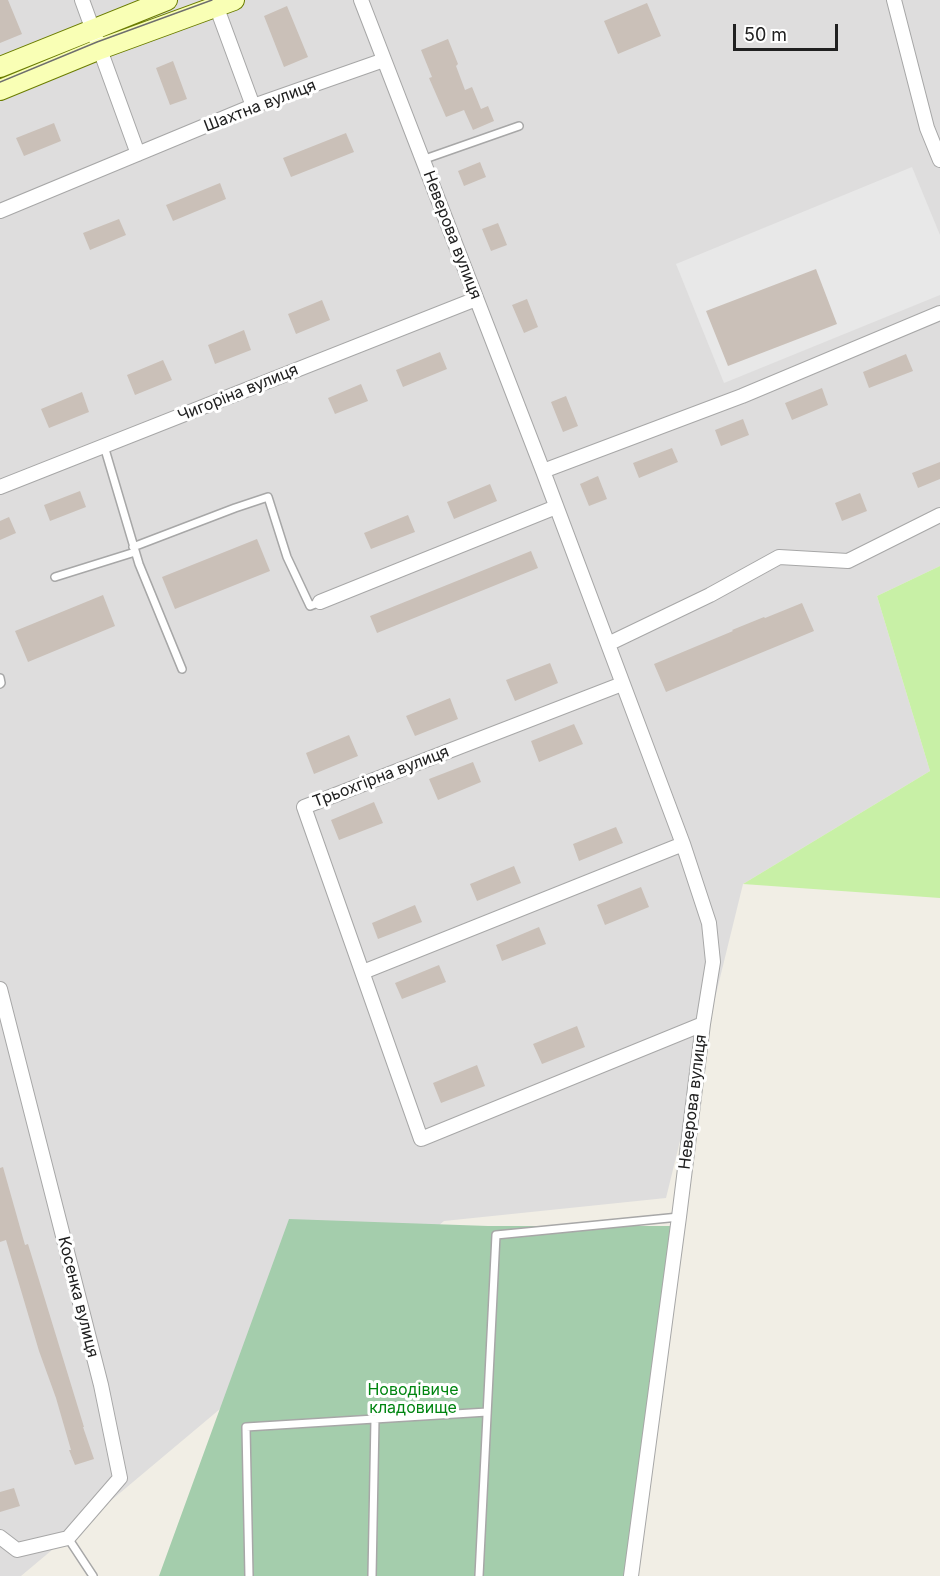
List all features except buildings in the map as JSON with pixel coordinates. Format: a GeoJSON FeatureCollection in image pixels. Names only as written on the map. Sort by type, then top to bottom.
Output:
{"type":"FeatureCollection","features":[{"type":"Feature","properties":{"kind":"main road"},"geometry":{"type":"LineString","coordinates":[[0,67],[167,0]]}},
{"type":"Feature","properties":{"kind":"main road"},"geometry":{"type":"LineString","coordinates":[[0,90],[221,2]]}},
{"type":"Feature","properties":{"kind":"street"},"geometry":{"type":"LineString","coordinates":[[82,0],[138,154]]}},
{"type":"Feature","properties":{"kind":"street","name":"Неверова вулиця"},"geometry":{"type":"LineString","coordinates":[[361,0],[543,471],[683,844],[709,923],[713,962],[631,1576]]}},
{"type":"Feature","properties":{"kind":"street"},"geometry":{"type":"LineString","coordinates":[[894,0],[927,128],[940,160]]}},
{"type":"Feature","properties":{"kind":"street"},"geometry":{"type":"LineString","coordinates":[[221,2],[253,106]]}},
{"type":"Feature","properties":{"kind":"street","name":"Шахтна вулиця"},"geometry":{"type":"LineString","coordinates":[[1,208],[253,106],[384,60]]}},
{"type":"Feature","properties":{"kind":"street","name":"Чигоріна вулиця"},"geometry":{"type":"LineString","coordinates":[[0,487],[476,299]]}},
{"type":"Feature","properties":{"kind":"street"},"geometry":{"type":"LineString","coordinates":[[543,471],[742,396],[940,313]]}},
{"type":"Feature","properties":{"kind":"street"},"geometry":{"type":"LineString","coordinates":[[320,602],[556,507]]}},
{"type":"Feature","properties":{"kind":"street"},"geometry":{"type":"LineString","coordinates":[[608,644],[710,595],[779,557],[848,561],[940,515]]}},
{"type":"Feature","properties":{"kind":"street","name":"Трьохгірна вулиця"},"geometry":{"type":"LineString","coordinates":[[622,684],[304,807],[421,1139],[703,1024]]}},
{"type":"Feature","properties":{"kind":"street"},"geometry":{"type":"LineString","coordinates":[[363,972],[683,844]]}},
{"type":"Feature","properties":{"kind":"street","name":"Косенка вулиця"},"geometry":{"type":"LineString","coordinates":[[0,989],[101,1385],[120,1478],[68,1538]]}},
{"type":"Feature","properties":{"kind":"street"},"geometry":{"type":"LineString","coordinates":[[0,1537],[17,1550],[68,1538]]}},
{"type":"Feature","properties":{"kind":"lane"},"geometry":{"type":"LineString","coordinates":[[422,160],[519,126]]}},
{"type":"Feature","properties":{"kind":"lane"},"geometry":{"type":"LineString","coordinates":[[104,446],[138,564],[182,669]]}},
{"type":"Feature","properties":{"kind":"lane"},"geometry":{"type":"LineString","coordinates":[[54,577],[268,497],[287,557],[310,606],[320,602]]}},
{"type":"Feature","properties":{"kind":"lane"},"geometry":{"type":"LineString","coordinates":[[0,678],[0,684]]}},
{"type":"Feature","properties":{"kind":"lane"},"geometry":{"type":"LineString","coordinates":[[479,1576],[496,1234],[679,1217]]}},
{"type":"Feature","properties":{"kind":"lane"},"geometry":{"type":"LineString","coordinates":[[249,1576],[246,1427],[487,1412]]}},
{"type":"Feature","properties":{"kind":"lane"},"geometry":{"type":"LineString","coordinates":[[372,1576],[375,1419]]}},
{"type":"Feature","properties":{"kind":"lane"},"geometry":{"type":"LineString","coordinates":[[68,1538],[93,1576]]}},
{"type":"Feature","properties":{"kind":"shaded area"},"geometry":{"type":"Polygon","coordinates":[[[0,0],[940,0],[940,566],[877,596],[930,771],[743,884],[666,1198],[444,1221],[21,1576],[0,1576],[0,0]]]}},
{"type":"Feature","properties":{"kind":"shaded area"},"geometry":{"type":"Polygon","coordinates":[[[912,167],[940,235],[940,295],[724,383],[676,264],[912,167]]]}},
{"type":"Feature","properties":{"kind":"green space"},"geometry":{"type":"Polygon","coordinates":[[[940,566],[940,898],[743,884],[930,771],[877,596],[940,566]]]}},
{"type":"Feature","properties":{"kind":"green space","name":"Новодівиче кладовище"},"geometry":{"type":"Polygon","coordinates":[[[289,1219],[488,1226],[671,1226],[625,1576],[159,1576],[289,1219]]]}},
{"type":"Feature","properties":{"kind":"tram line"},"geometry":{"type":"LineString","coordinates":[[0,82],[97,42],[212,0]]}}]}
